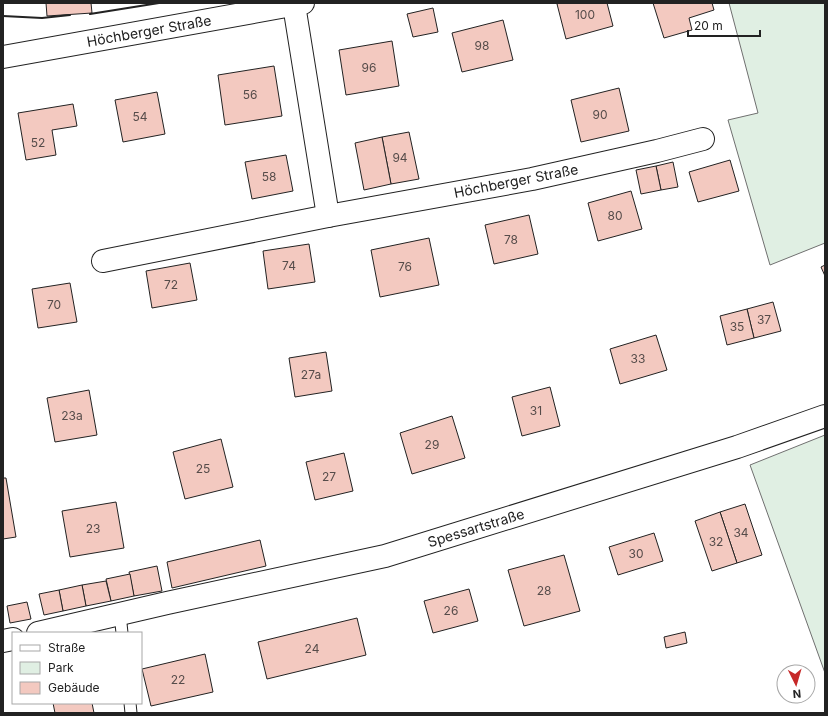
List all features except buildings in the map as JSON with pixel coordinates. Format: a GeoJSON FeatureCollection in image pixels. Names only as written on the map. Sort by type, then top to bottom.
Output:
{"type":"FeatureCollection","features":[{"type":"Feature","properties":{"kind":"street","name":"Höchberger Straße"},"geometry":{"type":"LineString","coordinates":[[3,57],[298,4],[328,216]]}},
{"type":"Feature","properties":{"kind":"street","name":"Höchberger Straße"},"geometry":{"type":"LineString","coordinates":[[103,261],[328,216],[532,179],[657,151],[703,139]]}},
{"type":"Feature","properties":{"kind":"street","name":"Spessartstraße"},"geometry":{"type":"LineString","coordinates":[[47,632],[121,624],[385,556],[737,447],[825,416]]}},
{"type":"Feature","properties":{"kind":"green space"},"geometry":{"type":"Polygon","coordinates":[[[729,3],[825,3],[825,243],[770,265],[728,120],[758,113],[729,3]]]}},
{"type":"Feature","properties":{"kind":"green space"},"geometry":{"type":"Polygon","coordinates":[[[825,435],[825,673],[750,465],[825,435]]]}},
{"type":"Feature","properties":{"kind":"wall"},"geometry":{"type":"LineString","coordinates":[[90,14],[159,3]]}},
{"type":"Feature","properties":{"kind":"wall"},"geometry":{"type":"LineString","coordinates":[[3,16],[42,18],[70,15]]}}]}
